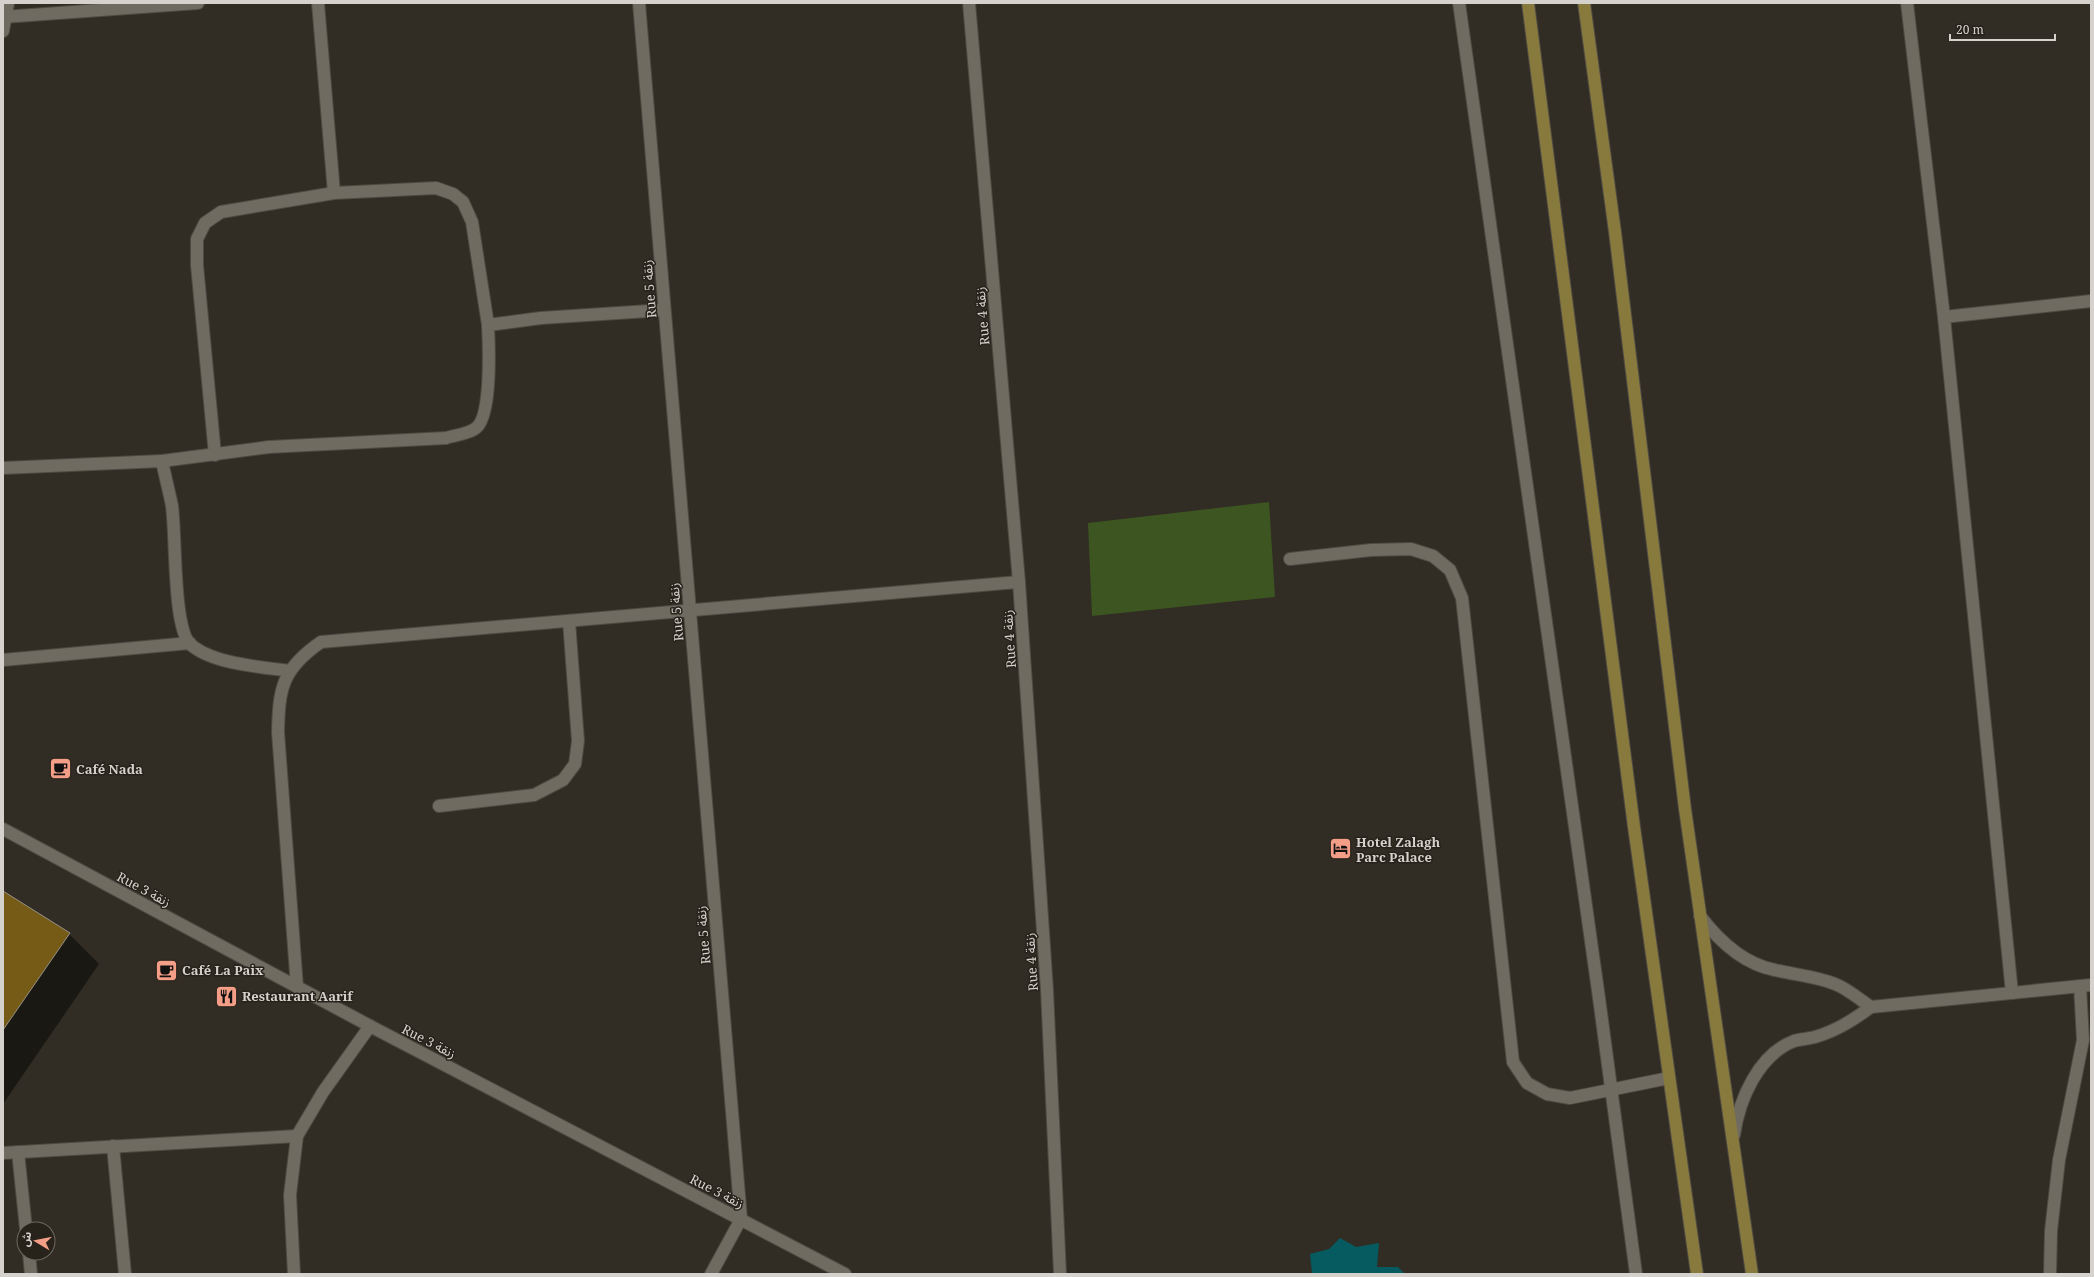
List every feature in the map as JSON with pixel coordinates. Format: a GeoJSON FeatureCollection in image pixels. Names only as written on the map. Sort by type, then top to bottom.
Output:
{"type":"FeatureCollection","features":[{"type":"Feature","properties":{"kind":"main road"},"geometry":{"type":"LineString","coordinates":[[1528,3],[1634,827],[1697,1274]]}},
{"type":"Feature","properties":{"kind":"main road"},"geometry":{"type":"LineString","coordinates":[[1584,3],[1615,232],[1700,916],[1752,1274]]}},
{"type":"Feature","properties":{"kind":"street"},"geometry":{"type":"LineString","coordinates":[[3,31],[8,3]]}},
{"type":"Feature","properties":{"kind":"street"},"geometry":{"type":"LineString","coordinates":[[5,16],[198,3]]}},
{"type":"Feature","properties":{"kind":"street"},"geometry":{"type":"LineString","coordinates":[[318,3],[334,193]]}},
{"type":"Feature","properties":{"kind":"street","name":"Rue 5 زنقة"},"geometry":{"type":"LineString","coordinates":[[639,3],[741,1219]]}},
{"type":"Feature","properties":{"kind":"street","name":"Rue 4 زنقة"},"geometry":{"type":"LineString","coordinates":[[969,3],[1019,582],[1047,990],[1060,1274]]}},
{"type":"Feature","properties":{"kind":"street"},"geometry":{"type":"LineString","coordinates":[[1459,3],[1612,1090],[1636,1274]]}},
{"type":"Feature","properties":{"kind":"street"},"geometry":{"type":"LineString","coordinates":[[1907,3],[1944,317],[2012,993]]}},
{"type":"Feature","properties":{"kind":"street"},"geometry":{"type":"LineString","coordinates":[[3,468],[162,461],[215,455],[269,447],[446,438],[476,428],[482,421],[485,409],[489,362],[488,325],[472,222],[463,202],[453,194],[436,188],[334,193],[221,212],[205,222],[196,239],[197,265],[215,455]]}},
{"type":"Feature","properties":{"kind":"street"},"geometry":{"type":"LineString","coordinates":[[1944,317],[2091,301]]}},
{"type":"Feature","properties":{"kind":"street"},"geometry":{"type":"LineString","coordinates":[[488,325],[541,318],[664,310]]}},
{"type":"Feature","properties":{"kind":"street"},"geometry":{"type":"LineString","coordinates":[[162,461],[172,506],[181,624],[190,644]]}},
{"type":"Feature","properties":{"kind":"street"},"geometry":{"type":"LineString","coordinates":[[1290,559],[1371,550],[1411,549],[1433,556],[1450,570],[1462,598],[1513,1062],[1527,1083],[1547,1094],[1570,1098],[1669,1078]]}},
{"type":"Feature","properties":{"kind":"street"},"geometry":{"type":"LineString","coordinates":[[297,987],[278,732],[279,697],[290,671],[304,653],[321,642],[690,612],[1019,582]]}},
{"type":"Feature","properties":{"kind":"street"},"geometry":{"type":"LineString","coordinates":[[439,806],[534,794],[563,780],[575,764],[578,740],[569,621]]}},
{"type":"Feature","properties":{"kind":"street"},"geometry":{"type":"LineString","coordinates":[[3,660],[190,644],[210,655],[236,663],[290,671]]}},
{"type":"Feature","properties":{"kind":"street","name":"Rue 3 زنقة"},"geometry":{"type":"LineString","coordinates":[[3,829],[370,1026],[845,1274]]}},
{"type":"Feature","properties":{"kind":"street"},"geometry":{"type":"LineString","coordinates":[[1700,916],[1714,934],[1731,950],[1751,962],[1773,970],[1836,984],[1871,1007]]}},
{"type":"Feature","properties":{"kind":"street"},"geometry":{"type":"LineString","coordinates":[[1734,1156],[1734,1135],[1737,1114],[1744,1094],[1754,1076],[1766,1062],[1794,1041],[1834,1031],[1854,1020],[1871,1007],[2086,986],[2083,1040],[2059,1160],[2050,1230],[2050,1274]]}},
{"type":"Feature","properties":{"kind":"street"},"geometry":{"type":"LineString","coordinates":[[294,1274],[290,1195],[297,1136],[323,1092],[370,1026]]}},
{"type":"Feature","properties":{"kind":"street"},"geometry":{"type":"LineString","coordinates":[[3,1153],[297,1136]]}},
{"type":"Feature","properties":{"kind":"street"},"geometry":{"type":"LineString","coordinates":[[113,1146],[125,1274]]}},
{"type":"Feature","properties":{"kind":"street"},"geometry":{"type":"LineString","coordinates":[[18,1152],[25,1221]]}},
{"type":"Feature","properties":{"kind":"street"},"geometry":{"type":"LineString","coordinates":[[711,1274],[741,1219]]}},
{"type":"Feature","properties":{"kind":"street"},"geometry":{"type":"LineString","coordinates":[[30,1261],[32,1274]]}},
{"type":"Feature","properties":{"kind":"green space"},"geometry":{"type":"Polygon","coordinates":[[[1269,502],[1275,597],[1092,616],[1088,523],[1269,502]]]}},
{"type":"Feature","properties":{"kind":"water"},"geometry":{"type":"Polygon","coordinates":[[[1340,1238],[1356,1247],[1379,1243],[1377,1267],[1398,1267],[1405,1274],[1310,1274],[1312,1273],[1310,1254],[1329,1249],[1340,1238]]]}},
{"type":"Feature","properties":{"kind":"building"},"geometry":{"type":"Polygon","coordinates":[[[3,891],[70,933],[3,1030],[3,891]]]}},
{"type":"Feature","properties":{"kind":"place","name":"Café Nada"},"geometry":{"type":"Point","coordinates":[61,769]}},
{"type":"Feature","properties":{"kind":"place","name":"Hotel Zalagh Parc Palace"},"geometry":{"type":"Point","coordinates":[1340,849]}},
{"type":"Feature","properties":{"kind":"place","name":"Café La Paix"},"geometry":{"type":"Point","coordinates":[166,970]}},
{"type":"Feature","properties":{"kind":"place","name":"Restaurant Aarif"},"geometry":{"type":"Point","coordinates":[227,996]}}]}
